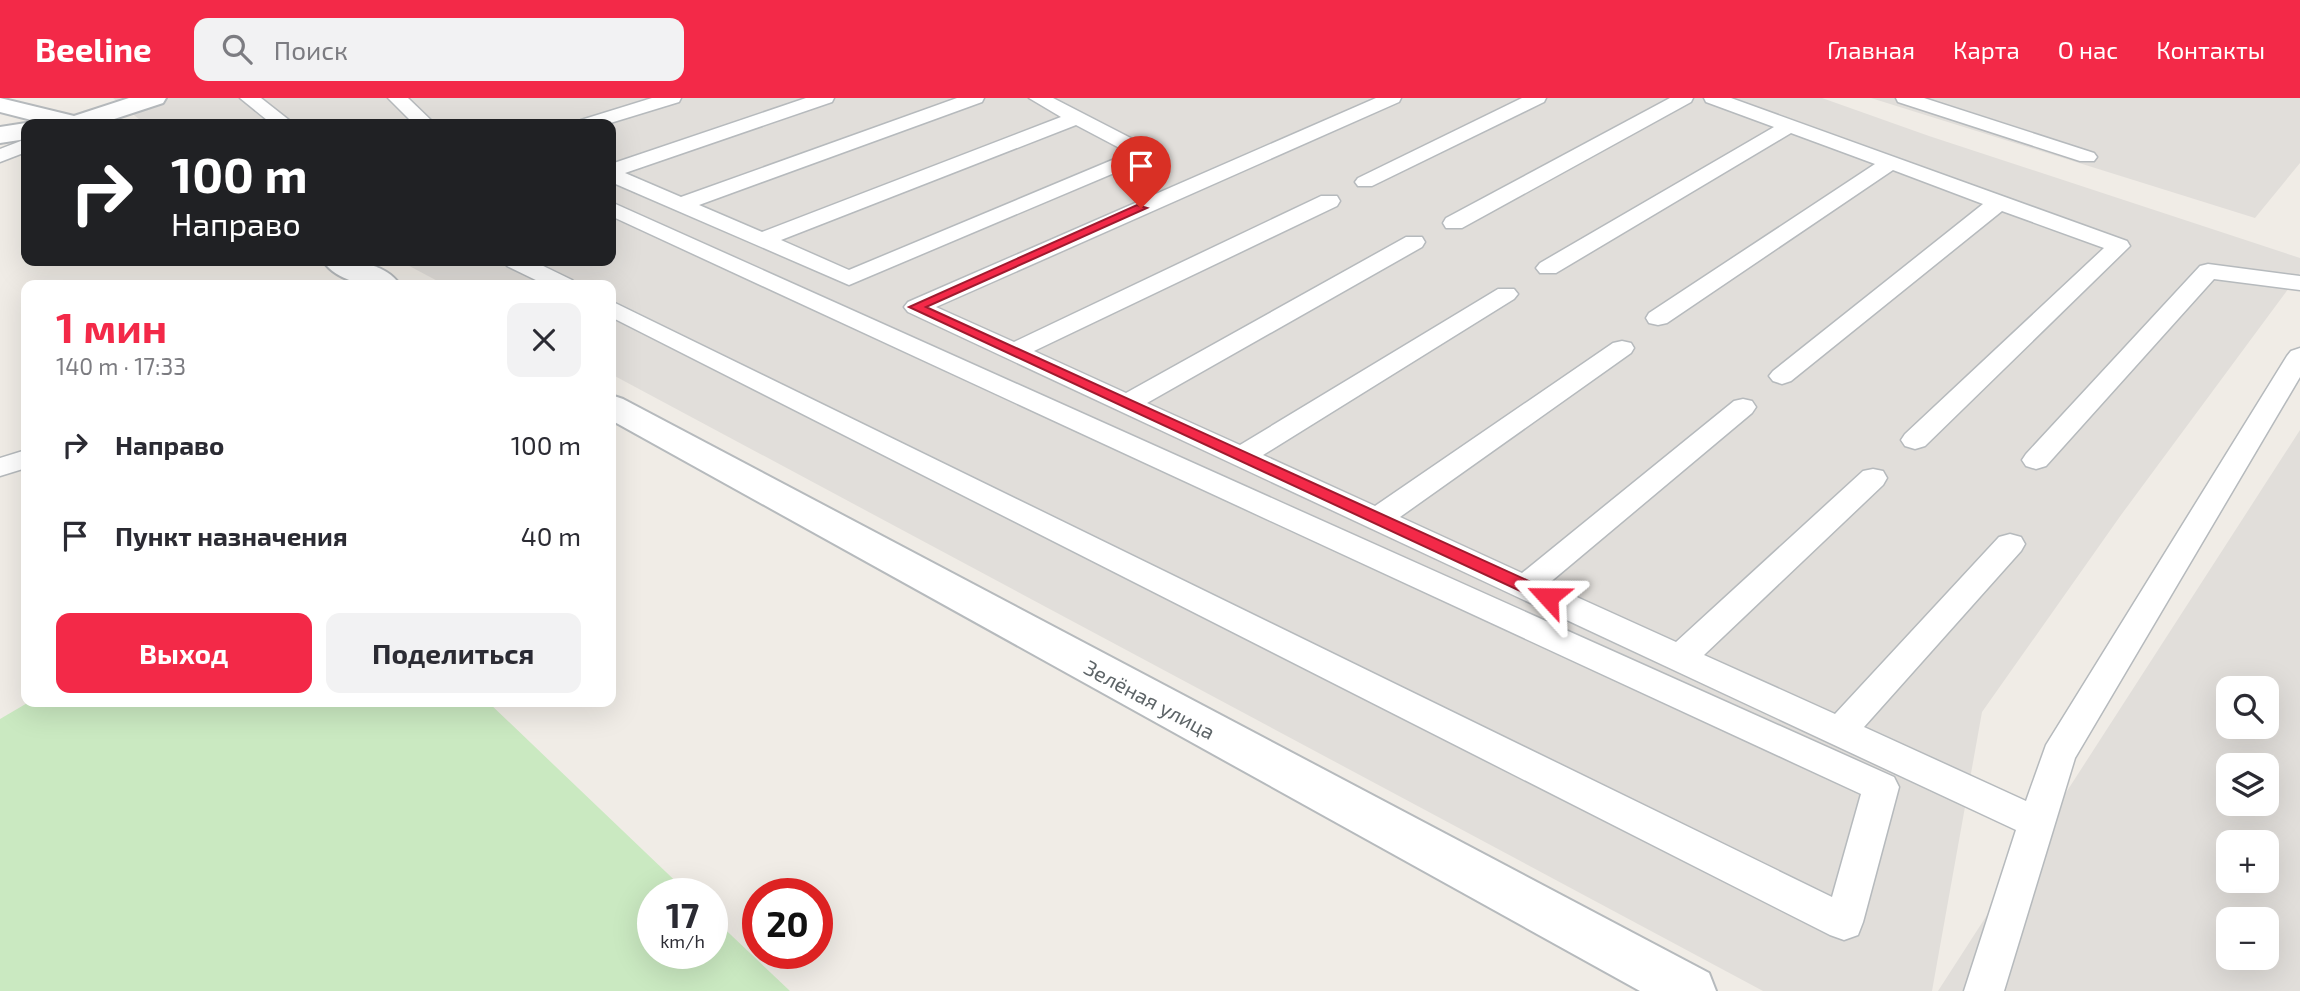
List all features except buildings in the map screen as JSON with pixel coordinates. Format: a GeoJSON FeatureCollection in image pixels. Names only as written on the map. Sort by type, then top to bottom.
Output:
{"type":"FeatureCollection","features":[{"type":"Feature","properties":{"kind":"street"},"geometry":{"type":"LineString","coordinates":[[89,119],[154,98]]}},
{"type":"Feature","properties":{"kind":"street"},"geometry":{"type":"LineString","coordinates":[[0,104],[56,119]]}},
{"type":"Feature","properties":{"kind":"street"},"geometry":{"type":"LineString","coordinates":[[0,135],[21,132]]}},
{"type":"Feature","properties":{"kind":"street"},"geometry":{"type":"LineString","coordinates":[[348,266],[376,280]]}},
{"type":"Feature","properties":{"kind":"street","name":"Зелёная улица"},"geometry":{"type":"LineString","coordinates":[[616,409],[1690,991]]}},
{"type":"Feature","properties":{"kind":"lane"},"geometry":{"type":"LineString","coordinates":[[249,98],[277,119]]}},
{"type":"Feature","properties":{"kind":"lane"},"geometry":{"type":"LineString","coordinates":[[397,98],[420,119]]}},
{"type":"Feature","properties":{"kind":"lane"},"geometry":{"type":"LineString","coordinates":[[604,119],[672,98]]}},
{"type":"Feature","properties":{"kind":"lane"},"geometry":{"type":"LineString","coordinates":[[616,171],[825,98]]}},
{"type":"Feature","properties":{"kind":"lane"},"geometry":{"type":"LineString","coordinates":[[680,205],[975,98]]}},
{"type":"Feature","properties":{"kind":"lane"},"geometry":{"type":"LineString","coordinates":[[616,175],[849,278],[1145,153],[1038,98]]}},
{"type":"Feature","properties":{"kind":"lane"},"geometry":{"type":"LineString","coordinates":[[1392,98],[915,307],[2036,822]]}},
{"type":"Feature","properties":{"kind":"lane"},"geometry":{"type":"LineString","coordinates":[[1365,182],[1536,98]]}},
{"type":"Feature","properties":{"kind":"lane"},"geometry":{"type":"LineString","coordinates":[[1454,223],[1684,98]]}},
{"type":"Feature","properties":{"kind":"lane"},"geometry":{"type":"LineString","coordinates":[[1713,98],[2119,246],[1915,440]]}},
{"type":"Feature","properties":{"kind":"lane"},"geometry":{"type":"LineString","coordinates":[[1905,98],[2087,157]]}},
{"type":"Feature","properties":{"kind":"lane"},"geometry":{"type":"LineString","coordinates":[[762,240],[1077,117]]}},
{"type":"Feature","properties":{"kind":"lane"},"geometry":{"type":"LineString","coordinates":[[1548,268],[1789,126]]}},
{"type":"Feature","properties":{"kind":"lane"},"geometry":{"type":"LineString","coordinates":[[0,156],[21,147]]}},
{"type":"Feature","properties":{"kind":"lane"},"geometry":{"type":"LineString","coordinates":[[1658,318],[1890,163]]}},
{"type":"Feature","properties":{"kind":"lane"},"geometry":{"type":"LineString","coordinates":[[1013,352],[1329,201]]}},
{"type":"Feature","properties":{"kind":"lane"},"geometry":{"type":"LineString","coordinates":[[1782,376],[1999,202]]}},
{"type":"Feature","properties":{"kind":"lane"},"geometry":{"type":"LineString","coordinates":[[616,210],[1881,787],[1844,922],[616,310]]}},
{"type":"Feature","properties":{"kind":"lane"},"geometry":{"type":"LineString","coordinates":[[1126,404],[1413,242]]}},
{"type":"Feature","properties":{"kind":"lane"},"geometry":{"type":"LineString","coordinates":[[525,266],[554,280]]}},
{"type":"Feature","properties":{"kind":"lane"},"geometry":{"type":"LineString","coordinates":[[2036,460],[2208,271],[2300,283]]}},
{"type":"Feature","properties":{"kind":"lane"},"geometry":{"type":"LineString","coordinates":[[1241,456],[1506,294]]}},
{"type":"Feature","properties":{"kind":"lane"},"geometry":{"type":"LineString","coordinates":[[1377,519],[1622,348]]}},
{"type":"Feature","properties":{"kind":"lane"},"geometry":{"type":"LineString","coordinates":[[1984,991],[2058,755],[2300,356]]}},
{"type":"Feature","properties":{"kind":"lane"},"geometry":{"type":"LineString","coordinates":[[1525,587],[1744,407]]}},
{"type":"Feature","properties":{"kind":"lane"},"geometry":{"type":"LineString","coordinates":[[0,467],[21,461]]}},
{"type":"Feature","properties":{"kind":"lane"},"geometry":{"type":"LineString","coordinates":[[1681,658],[1873,478]]}},
{"type":"Feature","properties":{"kind":"lane"},"geometry":{"type":"LineString","coordinates":[[1840,731],[2010,544]]}},
{"type":"Feature","properties":{"kind":"shaded area"},"geometry":{"type":"Polygon","coordinates":[[[113,98],[1822,98],[2300,258],[2300,273],[2121,515],[1982,712],[1932,991],[1763,991],[616,377],[616,280],[436,280],[409,266],[616,266],[616,119],[139,119],[113,98]]]}},
{"type":"Feature","properties":{"kind":"shaded area"},"geometry":{"type":"Polygon","coordinates":[[[1871,98],[2300,98],[2300,163],[2255,218],[1871,98]]]}},
{"type":"Feature","properties":{"kind":"shaded area"},"geometry":{"type":"Polygon","coordinates":[[[2300,430],[2300,991],[1938,991],[2300,430]]]}},
{"type":"Feature","properties":{"kind":"green space"},"geometry":{"type":"Polygon","coordinates":[[[21,707],[493,707],[672,878],[637,878],[637,969],[728,969],[728,932],[742,945],[742,969],[767,969],[790,991],[0,991],[0,719],[21,707]]]}},
{"type":"Feature","properties":{"kind":"route"},"geometry":{"type":"LineString","coordinates":[[1141,208],[915,307],[1548,597]]}}]}
